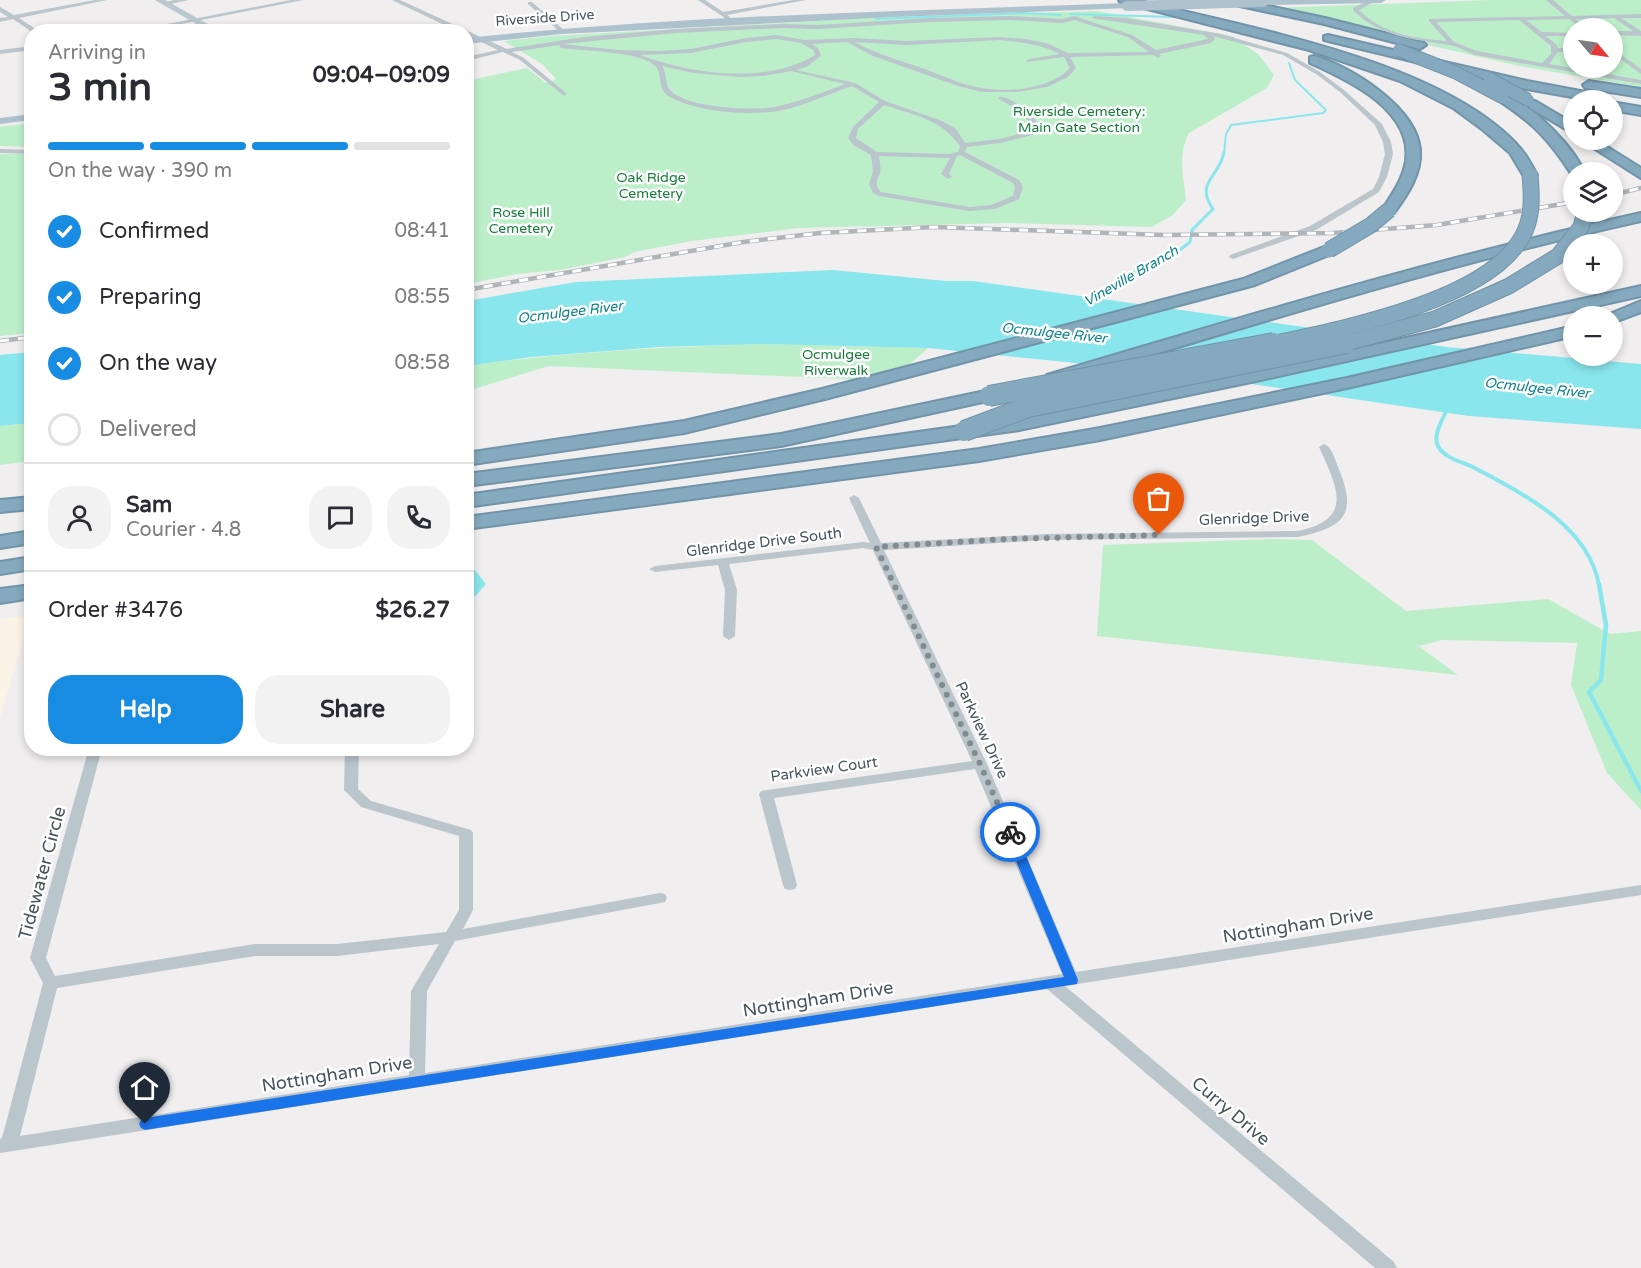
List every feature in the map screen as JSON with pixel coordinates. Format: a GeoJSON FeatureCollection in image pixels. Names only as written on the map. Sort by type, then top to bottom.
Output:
{"type":"FeatureCollection","features":[{"type":"Feature","properties":{"kind":"highway"},"geometry":{"type":"LineString","coordinates":[[1158,0],[1449,75],[1563,97]]}},
{"type":"Feature","properties":{"kind":"highway"},"geometry":{"type":"LineString","coordinates":[[1175,0],[1237,15]]}},
{"type":"Feature","properties":{"kind":"highway"},"geometry":{"type":"LineString","coordinates":[[1200,0],[1332,30],[1400,50],[1457,73],[1525,112],[1553,137],[1571,162]]}},
{"type":"Feature","properties":{"kind":"highway"},"geometry":{"type":"LineString","coordinates":[[1225,0],[1358,29],[1524,72],[1641,93]]}},
{"type":"Feature","properties":{"kind":"highway"},"geometry":{"type":"LineString","coordinates":[[474,479],[781,440],[989,396],[1268,345],[1406,310],[1447,294],[1496,268],[1524,235],[1533,207],[1530,175],[1515,151],[1458,105],[1430,90],[1374,67],[1126,3]]}},
{"type":"Feature","properties":{"kind":"highway"},"geometry":{"type":"LineString","coordinates":[[1358,29],[1474,70],[1563,123]]}},
{"type":"Feature","properties":{"kind":"highway"},"geometry":{"type":"LineString","coordinates":[[474,458],[684,427],[825,394],[1249,282],[1329,250],[1371,225],[1389,210],[1408,181],[1413,161],[1413,142],[1402,121],[1375,94],[1331,68],[1240,31]]}},
{"type":"Feature","properties":{"kind":"highway"},"geometry":{"type":"LineString","coordinates":[[1320,36],[1504,80],[1563,91]]}},
{"type":"Feature","properties":{"kind":"highway"},"geometry":{"type":"LineString","coordinates":[[1623,103],[1641,106]]}},
{"type":"Feature","properties":{"kind":"highway"},"geometry":{"type":"LineString","coordinates":[[1623,108],[1641,111]]}},
{"type":"Feature","properties":{"kind":"highway"},"geometry":{"type":"LineString","coordinates":[[1605,150],[1641,174]]}},
{"type":"Feature","properties":{"kind":"highway"},"geometry":{"type":"LineString","coordinates":[[989,396],[1358,289],[1551,236],[1641,217]]}},
{"type":"Feature","properties":{"kind":"highway"},"geometry":{"type":"LineString","coordinates":[[964,430],[1028,407],[1347,343],[1435,319],[1509,286],[1558,256],[1581,227],[1582,222]]}},
{"type":"Feature","properties":{"kind":"highway"},"geometry":{"type":"LineString","coordinates":[[474,500],[1019,424],[1256,376],[1641,291]]}},
{"type":"Feature","properties":{"kind":"highway"},"geometry":{"type":"LineString","coordinates":[[1623,313],[1641,306]]}},
{"type":"Feature","properties":{"kind":"highway"},"geometry":{"type":"LineString","coordinates":[[1623,321],[1641,318]]}},
{"type":"Feature","properties":{"kind":"highway"},"geometry":{"type":"LineString","coordinates":[[474,522],[979,455],[1101,434],[1347,383],[1563,334]]}},
{"type":"Feature","properties":{"kind":"highway"},"geometry":{"type":"LineString","coordinates":[[0,506],[24,504]]}},
{"type":"Feature","properties":{"kind":"highway"},"geometry":{"type":"LineString","coordinates":[[0,542],[24,538]]}},
{"type":"Feature","properties":{"kind":"highway"},"geometry":{"type":"LineString","coordinates":[[0,568],[24,564]]}},
{"type":"Feature","properties":{"kind":"highway"},"geometry":{"type":"LineString","coordinates":[[0,584],[24,580]]}},
{"type":"Feature","properties":{"kind":"highway"},"geometry":{"type":"LineString","coordinates":[[0,596],[24,592]]}},
{"type":"Feature","properties":{"kind":"main road","name":"Riverside Drive"},"geometry":{"type":"LineString","coordinates":[[474,40],[562,31],[642,30],[733,22],[1052,9],[1126,3],[1381,0]]}},
{"type":"Feature","properties":{"kind":"main road"},"geometry":{"type":"LineString","coordinates":[[0,121],[24,118]]}},
{"type":"Feature","properties":{"kind":"street"},"geometry":{"type":"LineString","coordinates":[[0,20],[104,0]]}},
{"type":"Feature","properties":{"kind":"street"},"geometry":{"type":"LineString","coordinates":[[163,2],[186,0]]}},
{"type":"Feature","properties":{"kind":"street"},"geometry":{"type":"LineString","coordinates":[[173,24],[300,0]]}},
{"type":"Feature","properties":{"kind":"street"},"geometry":{"type":"LineString","coordinates":[[394,0],[448,24]]}},
{"type":"Feature","properties":{"kind":"street"},"geometry":{"type":"LineString","coordinates":[[701,0],[733,22]]}},
{"type":"Feature","properties":{"kind":"street"},"geometry":{"type":"LineString","coordinates":[[722,14],[803,0]]}},
{"type":"Feature","properties":{"kind":"street"},"geometry":{"type":"LineString","coordinates":[[1368,0],[1368,3],[1355,9],[1376,28],[1432,42],[1452,44],[1485,56],[1641,82]]}},
{"type":"Feature","properties":{"kind":"street"},"geometry":{"type":"LineString","coordinates":[[1549,0],[1572,18]]}},
{"type":"Feature","properties":{"kind":"street"},"geometry":{"type":"LineString","coordinates":[[163,2],[203,24]]}},
{"type":"Feature","properties":{"kind":"street"},"geometry":{"type":"LineString","coordinates":[[530,3],[562,31]]}},
{"type":"Feature","properties":{"kind":"street"},"geometry":{"type":"LineString","coordinates":[[0,9],[24,24]]}},
{"type":"Feature","properties":{"kind":"street"},"geometry":{"type":"LineString","coordinates":[[1052,9],[1118,31],[1138,41],[1156,54]]}},
{"type":"Feature","properties":{"kind":"street"},"geometry":{"type":"LineString","coordinates":[[675,28],[818,27],[1010,18],[1062,21],[1074,18],[1126,20],[1206,34],[1285,54],[1318,73],[1371,116],[1387,141],[1389,154],[1380,183],[1363,200],[1313,228],[1233,256]]}},
{"type":"Feature","properties":{"kind":"street"},"geometry":{"type":"LineString","coordinates":[[1452,44],[1431,20],[1563,18]]}},
{"type":"Feature","properties":{"kind":"street"},"geometry":{"type":"LineString","coordinates":[[1617,18],[1641,18]]}},
{"type":"Feature","properties":{"kind":"street"},"geometry":{"type":"LineString","coordinates":[[1521,19],[1554,45],[1555,55],[1543,66]]}},
{"type":"Feature","properties":{"kind":"street"},"geometry":{"type":"LineString","coordinates":[[1623,22],[1640,34]]}},
{"type":"Feature","properties":{"kind":"street"},"geometry":{"type":"LineString","coordinates":[[474,57],[543,44],[642,30]]}},
{"type":"Feature","properties":{"kind":"street"},"geometry":{"type":"LineString","coordinates":[[1542,34],[1563,33]]}},
{"type":"Feature","properties":{"kind":"street"},"geometry":{"type":"LineString","coordinates":[[1623,33],[1640,34]]}},
{"type":"Feature","properties":{"kind":"street"},"geometry":{"type":"LineString","coordinates":[[1029,61],[1066,55],[1156,54],[1209,42],[1212,39],[1206,34]]}},
{"type":"Feature","properties":{"kind":"street"},"geometry":{"type":"LineString","coordinates":[[474,36],[522,59],[564,94]]}},
{"type":"Feature","properties":{"kind":"street"},"geometry":{"type":"LineString","coordinates":[[530,43],[653,53],[703,49],[754,39],[804,42],[848,40],[903,43],[990,38],[1058,48],[1066,55],[1073,68],[1062,79],[1054,83],[1030,88],[982,90],[877,55],[848,40]]}},
{"type":"Feature","properties":{"kind":"street"},"geometry":{"type":"LineString","coordinates":[[804,42],[816,49],[818,56],[805,69]]}},
{"type":"Feature","properties":{"kind":"street"},"geometry":{"type":"LineString","coordinates":[[0,52],[24,49]]}},
{"type":"Feature","properties":{"kind":"street"},"geometry":{"type":"LineString","coordinates":[[1556,50],[1563,50]]}},
{"type":"Feature","properties":{"kind":"street"},"geometry":{"type":"LineString","coordinates":[[627,52],[656,63],[680,68],[729,74],[805,69],[853,84],[883,102],[940,122],[954,131],[959,151],[1016,182],[1019,188],[1016,196],[1004,204],[969,209],[882,196],[874,191],[872,185],[872,179],[877,171],[875,154]]}},
{"type":"Feature","properties":{"kind":"street"},"geometry":{"type":"LineString","coordinates":[[644,57],[653,53]]}},
{"type":"Feature","properties":{"kind":"street"},"geometry":{"type":"LineString","coordinates":[[1623,58],[1639,70]]}},
{"type":"Feature","properties":{"kind":"street"},"geometry":{"type":"LineString","coordinates":[[656,63],[663,73],[663,85],[672,96],[690,104],[732,111],[778,109],[853,84]]}},
{"type":"Feature","properties":{"kind":"street"},"geometry":{"type":"LineString","coordinates":[[663,73],[680,68]]}},
{"type":"Feature","properties":{"kind":"street"},"geometry":{"type":"LineString","coordinates":[[883,102],[853,133],[852,138],[856,143],[875,154],[959,151],[1034,132],[1035,123],[1030,117],[1001,99]]}},
{"type":"Feature","properties":{"kind":"street"},"geometry":{"type":"LineString","coordinates":[[0,151],[24,152]]}},
{"type":"Feature","properties":{"kind":"street"},"geometry":{"type":"LineString","coordinates":[[948,177],[945,174],[946,169],[959,151]]}},
{"type":"Feature","properties":{"kind":"street","name":"Glenridge Drive"},"geometry":{"type":"LineString","coordinates":[[876,547],[1046,537],[1315,532],[1336,520],[1342,510],[1338,478],[1324,447]]}},
{"type":"Feature","properties":{"kind":"street","name":"Parkview Drive"},"geometry":{"type":"LineString","coordinates":[[854,498],[980,764],[1072,980]]}},
{"type":"Feature","properties":{"kind":"street","name":"Glenridge Drive South"},"geometry":{"type":"LineString","coordinates":[[655,569],[863,545],[876,547]]}},
{"type":"Feature","properties":{"kind":"street"},"geometry":{"type":"LineString","coordinates":[[723,561],[731,590],[729,636]]}},
{"type":"Feature","properties":{"kind":"street","name":"Tidewater Circle"},"geometry":{"type":"LineString","coordinates":[[51,983],[38,958],[94,756]]}},
{"type":"Feature","properties":{"kind":"street"},"geometry":{"type":"LineString","coordinates":[[352,756],[351,790],[366,804],[466,833],[466,910],[448,937],[419,991],[417,1082]]}},
{"type":"Feature","properties":{"kind":"street","name":"Parkview Court"},"geometry":{"type":"LineString","coordinates":[[790,885],[766,794],[980,764]]}},
{"type":"Feature","properties":{"kind":"street","name":"Nottingham Drive"},"geometry":{"type":"LineString","coordinates":[[5,1146],[1641,890]]}},
{"type":"Feature","properties":{"kind":"street"},"geometry":{"type":"LineString","coordinates":[[5,1146],[51,983],[255,950],[337,950],[448,937],[660,898]]}},
{"type":"Feature","properties":{"kind":"street","name":"Curry Drive"},"geometry":{"type":"LineString","coordinates":[[1050,982],[1388,1268]]}},
{"type":"Feature","properties":{"kind":"shaded area"},"geometry":{"type":"Polygon","coordinates":[[[24,616],[24,636],[0,718],[0,620],[24,616]]]}},
{"type":"Feature","properties":{"kind":"green space"},"geometry":{"type":"Polygon","coordinates":[[[1491,0],[1641,0],[1641,87],[1589,78],[1623,78],[1623,18],[1563,18],[1563,74],[1519,66],[1268,8],[1491,0]]]}},
{"type":"Feature","properties":{"kind":"green space","name":"Riverside Cemetery: Main Gate Section"},"geometry":{"type":"Polygon","coordinates":[[[1097,11],[1232,36],[1259,55],[1274,75],[1267,88],[1189,133],[1182,157],[1186,200],[1173,215],[1152,227],[1009,223],[798,228],[692,241],[560,270],[517,274],[474,283],[474,79],[527,68],[546,83],[556,79],[542,64],[504,41],[552,36],[873,18],[1097,11]]]}},
{"type":"Feature","properties":{"kind":"green space"},"geometry":{"type":"Polygon","coordinates":[[[24,124],[24,147],[0,146],[0,127],[24,124]]]}},
{"type":"Feature","properties":{"kind":"green space"},"geometry":{"type":"Polygon","coordinates":[[[0,154],[24,154],[24,334],[0,336],[0,154]]]}},
{"type":"Feature","properties":{"kind":"green space","name":"Ocmulgee Riverwalk"},"geometry":{"type":"Polygon","coordinates":[[[763,344],[928,348],[893,379],[549,366],[474,389],[474,365],[540,357],[763,344]]]}},
{"type":"Feature","properties":{"kind":"green space"},"geometry":{"type":"Polygon","coordinates":[[[24,424],[24,462],[0,465],[0,426],[24,424]]]}},
{"type":"Feature","properties":{"kind":"green space"},"geometry":{"type":"Polygon","coordinates":[[[1273,539],[1312,540],[1406,611],[1548,599],[1610,634],[1641,631],[1641,810],[1607,773],[1571,685],[1577,643],[1442,640],[1420,646],[1413,642],[1458,675],[1097,636],[1103,545],[1273,539]]]}},
{"type":"Feature","properties":{"kind":"water","name":"Ocmulgee River"},"geometry":{"type":"Polygon","coordinates":[[[833,270],[946,281],[973,281],[1447,347],[1563,357],[1563,366],[1623,366],[1623,362],[1641,364],[1641,429],[1469,416],[1184,374],[928,348],[763,344],[659,347],[531,357],[474,365],[474,300],[576,282],[833,270]]]}},
{"type":"Feature","properties":{"kind":"water"},"geometry":{"type":"Polygon","coordinates":[[[24,353],[24,424],[0,426],[0,355],[24,353]]]}},
{"type":"Feature","properties":{"kind":"water"},"geometry":{"type":"Polygon","coordinates":[[[474,569],[486,584],[474,598],[474,569]]]}},
{"type":"Feature","properties":{"kind":"waterway"},"geometry":{"type":"LineString","coordinates":[[876,19],[1023,13],[1061,15]]}},
{"type":"Feature","properties":{"kind":"waterway"},"geometry":{"type":"LineString","coordinates":[[1070,14],[1176,17]]}},
{"type":"Feature","properties":{"kind":"waterway","name":"Vineville Branch"},"geometry":{"type":"LineString","coordinates":[[1224,153],[1226,134],[1231,125],[1323,113],[1326,110],[1295,80],[1289,63]]}},
{"type":"Feature","properties":{"kind":"waterway","name":"Vineville Branch"},"geometry":{"type":"LineString","coordinates":[[1089,300],[1149,263],[1177,252],[1190,242],[1192,230],[1213,209],[1208,200],[1207,186],[1222,161],[1224,152]]}},
{"type":"Feature","properties":{"kind":"waterway"},"geometry":{"type":"LineString","coordinates":[[1448,407],[1436,437],[1441,450],[1449,457],[1512,488],[1551,514],[1582,545],[1599,585]]}},
{"type":"Feature","properties":{"kind":"waterway"},"geometry":{"type":"LineString","coordinates":[[1599,584],[1606,625],[1601,680],[1589,692],[1641,791]]}},
{"type":"Feature","properties":{"kind":"railway"},"geometry":{"type":"LineString","coordinates":[[1623,192],[1641,188]]}},
{"type":"Feature","properties":{"kind":"railway"},"geometry":{"type":"LineString","coordinates":[[474,289],[743,242],[820,233],[934,227],[1164,235],[1333,233],[1437,225],[1563,204]]}},
{"type":"Feature","properties":{"kind":"railway"},"geometry":{"type":"LineString","coordinates":[[0,341],[24,338]]}},
{"type":"Feature","properties":{"kind":"way so far"},"geometry":{"type":"LineString","coordinates":[[1010,832],[876,547],[1006,539],[1159,535]]}},
{"type":"Feature","properties":{"kind":"route"},"geometry":{"type":"LineString","coordinates":[[145,1124],[1072,980],[1010,832]]}},
{"type":"Feature","properties":{"kind":"park label","name":"Oak Ridge Cemetery"},"geometry":{"type":"Point","coordinates":[651,186]}},
{"type":"Feature","properties":{"kind":"park label","name":"Rose Hill Cemetery"},"geometry":{"type":"Point","coordinates":[521,220]}}]}
